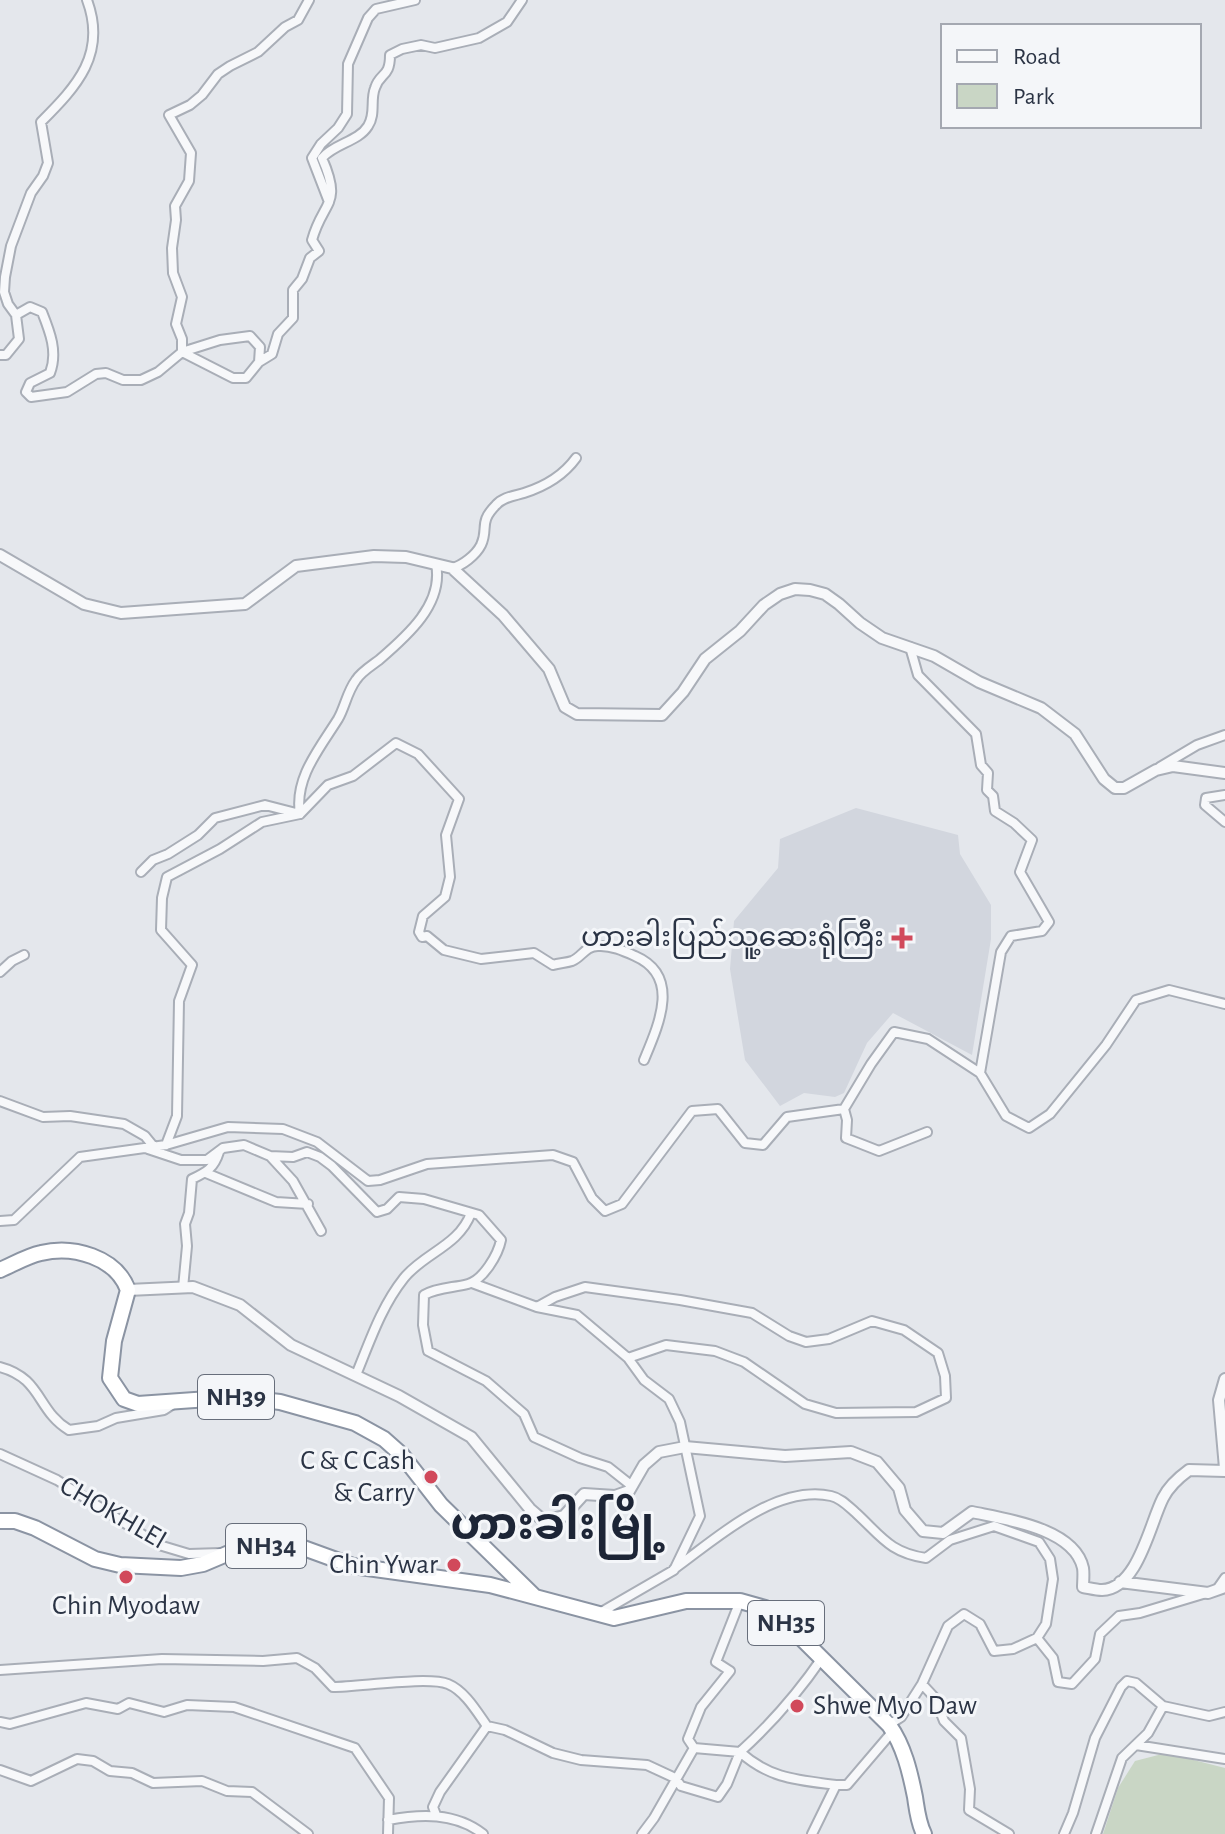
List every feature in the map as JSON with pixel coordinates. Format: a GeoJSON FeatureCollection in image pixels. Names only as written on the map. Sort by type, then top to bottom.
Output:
{"type":"FeatureCollection","features":[{"type":"Feature","properties":{"kind":"highway"},"geometry":{"type":"LineString","coordinates":[[0,1270],[44,1252],[86,1255],[113,1267],[125,1281],[128,1290]]}},
{"type":"Feature","properties":{"kind":"highway","name":"NH39"},"geometry":{"type":"LineString","coordinates":[[128,1290],[111,1359],[110,1378],[118,1394],[130,1403],[237,1397],[280,1402],[339,1417],[373,1432],[402,1455],[441,1505],[537,1599]]}},
{"type":"Feature","properties":{"kind":"highway","name":"NH34"},"geometry":{"type":"LineString","coordinates":[[0,1521],[15,1521],[35,1528],[95,1559],[120,1565],[181,1568],[261,1546],[298,1546],[353,1566],[490,1585],[537,1599]]}},
{"type":"Feature","properties":{"kind":"highway","name":"NH35"},"geometry":{"type":"LineString","coordinates":[[537,1599],[622,1618],[686,1601],[740,1601],[754,1603],[773,1612],[891,1728],[907,1761],[918,1820],[924,1834]]}},
{"type":"Feature","properties":{"kind":"street"},"geometry":{"type":"LineString","coordinates":[[0,355],[6,355],[19,339],[16,315],[4,292],[11,246],[31,193],[48,163],[41,122],[84,72],[93,54],[87,0]]}},
{"type":"Feature","properties":{"kind":"street"},"geometry":{"type":"LineString","coordinates":[[182,352],[182,339],[176,324],[182,297],[173,273],[172,248],[175,206],[189,181],[191,153],[169,115],[190,105],[218,74],[258,52],[285,27],[298,20],[309,0]]}},
{"type":"Feature","properties":{"kind":"street"},"geometry":{"type":"LineString","coordinates":[[329,203],[312,158],[347,114],[348,64],[368,18],[376,9],[415,0]]}},
{"type":"Feature","properties":{"kind":"street"},"geometry":{"type":"LineString","coordinates":[[182,352],[233,378],[246,378],[259,362],[272,354],[278,334],[293,318],[293,290],[302,279],[310,258],[319,251],[312,240],[329,203],[331,178],[322,158],[330,149],[357,137],[368,126],[374,111],[375,87],[390,68],[390,55],[421,45],[435,48],[479,38],[507,22],[522,0]]}},
{"type":"Feature","properties":{"kind":"street"},"geometry":{"type":"LineString","coordinates":[[16,315],[30,307],[42,312],[53,347],[55,361],[50,373],[30,383],[26,392],[31,397],[67,392],[96,374],[141,380],[158,372],[182,352],[220,340],[250,336],[260,347],[259,362]]}},
{"type":"Feature","properties":{"kind":"street"},"geometry":{"type":"LineString","coordinates":[[0,555],[84,604],[121,613],[245,604],[296,566],[374,556],[406,557],[452,568],[461,566],[481,545],[485,516],[501,500],[529,492],[553,480],[566,471],[576,458]]}},
{"type":"Feature","properties":{"kind":"street"},"geometry":{"type":"LineString","coordinates":[[300,814],[297,798],[302,778],[339,718],[357,678],[391,648],[431,604],[439,579],[436,564]]}},
{"type":"Feature","properties":{"kind":"street"},"geometry":{"type":"LineString","coordinates":[[452,568],[503,615],[549,669],[565,707],[577,714],[662,715],[683,692],[705,659],[740,631],[764,605],[780,594],[795,589],[825,594],[882,638],[934,656],[979,682],[1041,708],[1060,720],[1087,750],[1104,779],[1115,788],[1124,788],[1197,745],[1225,735]]}},
{"type":"Feature","properties":{"kind":"street"},"geometry":{"type":"LineString","coordinates":[[909,646],[918,675],[976,734],[981,765],[988,773],[987,790],[993,796],[995,811],[1032,840],[1020,872],[1049,922],[1042,931],[1011,936],[1001,952],[980,1073]]}},
{"type":"Feature","properties":{"kind":"street"},"geometry":{"type":"LineString","coordinates":[[166,1145],[177,1116],[179,1001],[192,965],[161,930],[162,898],[167,877],[262,822],[300,814],[328,785],[353,776],[396,743],[418,754],[459,799],[446,835],[450,877],[445,897],[423,916],[419,932],[422,937],[427,936],[444,950],[481,959],[534,953],[553,965],[574,960],[586,949],[597,946],[619,949],[648,962],[660,978],[664,995],[644,1060]]}},
{"type":"Feature","properties":{"kind":"street"},"geometry":{"type":"LineString","coordinates":[[1156,770],[1173,766],[1225,773]]}},
{"type":"Feature","properties":{"kind":"street"},"geometry":{"type":"LineString","coordinates":[[1225,795],[1210,795],[1205,805],[1225,822]]}},
{"type":"Feature","properties":{"kind":"street"},"geometry":{"type":"LineString","coordinates":[[141,872],[153,860],[198,835],[215,818],[265,805],[300,814]]}},
{"type":"Feature","properties":{"kind":"street"},"geometry":{"type":"LineString","coordinates":[[0,972],[24,955]]}},
{"type":"Feature","properties":{"kind":"street"},"geometry":{"type":"LineString","coordinates":[[927,1132],[879,1151],[846,1138],[844,1109],[894,1032],[928,1039],[980,1073],[1006,1116],[1029,1128],[1050,1114],[1106,1045],[1136,1000],[1169,990],[1225,1004]]}},
{"type":"Feature","properties":{"kind":"street"},"geometry":{"type":"LineString","coordinates":[[0,1101],[43,1117],[70,1116],[124,1124],[145,1136],[151,1148],[181,1160],[207,1160],[223,1148],[244,1145],[270,1156],[293,1157],[307,1152],[320,1157],[377,1212],[387,1209],[399,1197],[424,1199],[479,1215],[501,1240],[495,1257],[472,1283]]}},
{"type":"Feature","properties":{"kind":"street"},"geometry":{"type":"LineString","coordinates":[[0,1221],[14,1220],[80,1157],[166,1145],[228,1127],[283,1129],[317,1142],[368,1181],[427,1164],[553,1155],[573,1162],[592,1198],[605,1211],[622,1204],[692,1111],[718,1109],[745,1143],[763,1145],[787,1117],[844,1109]]}},
{"type":"Feature","properties":{"kind":"street"},"geometry":{"type":"LineString","coordinates":[[183,1288],[187,1246],[185,1224],[192,1179],[215,1165],[219,1152]]}},
{"type":"Feature","properties":{"kind":"street"},"geometry":{"type":"LineString","coordinates":[[270,1156],[293,1181],[321,1231]]}},
{"type":"Feature","properties":{"kind":"street"},"geometry":{"type":"LineString","coordinates":[[206,1173],[276,1202],[308,1204]]}},
{"type":"Feature","properties":{"kind":"street"},"geometry":{"type":"LineString","coordinates":[[356,1375],[382,1309],[404,1277],[457,1236],[471,1213]]}},
{"type":"Feature","properties":{"kind":"street"},"geometry":{"type":"LineString","coordinates":[[632,1486],[608,1467],[534,1437],[524,1414],[486,1381],[428,1351],[423,1325],[424,1295],[435,1289],[472,1283],[537,1307],[577,1315],[628,1358],[644,1380],[669,1399],[680,1422],[700,1516],[674,1570]]}},
{"type":"Feature","properties":{"kind":"street"},"geometry":{"type":"LineString","coordinates":[[128,1290],[193,1287],[240,1305],[291,1345],[399,1396],[471,1437],[530,1509],[544,1521],[564,1516],[584,1494],[615,1496],[629,1491],[644,1465],[659,1452],[685,1447],[785,1456],[851,1452],[877,1462],[899,1488],[905,1510],[923,1531],[943,1533],[972,1512],[1035,1526],[1073,1548],[1083,1569],[1083,1587],[1105,1590],[1120,1582],[1139,1559],[1163,1497],[1174,1482],[1189,1470],[1225,1469],[1219,1400],[1225,1379]]}},
{"type":"Feature","properties":{"kind":"street"},"geometry":{"type":"LineString","coordinates":[[537,1307],[585,1287],[639,1294],[752,1313],[789,1336],[806,1342],[829,1339],[872,1321],[904,1330],[938,1353],[945,1376],[946,1398],[916,1412],[836,1413],[805,1404],[744,1362],[715,1351],[666,1345],[628,1358]]}},
{"type":"Feature","properties":{"kind":"street"},"geometry":{"type":"LineString","coordinates":[[0,1367],[16,1371],[29,1381],[53,1418],[69,1430],[164,1410],[177,1401]]}},
{"type":"Feature","properties":{"kind":"street","name":"CHOKHLEI"},"geometry":{"type":"LineString","coordinates":[[0,1454],[57,1480],[159,1545],[189,1554],[229,1553]]}},
{"type":"Feature","properties":{"kind":"street"},"geometry":{"type":"LineString","coordinates":[[597,1614],[674,1570],[760,1509],[789,1497],[832,1496],[845,1503],[878,1537],[906,1556],[926,1558],[950,1540],[994,1526],[1039,1542],[1050,1559],[1053,1579],[1046,1624],[1037,1638],[1013,1649],[994,1651],[980,1624],[964,1614],[948,1626],[922,1684],[901,1717],[847,1785],[785,1778],[756,1767],[740,1752],[694,1748]]}},
{"type":"Feature","properties":{"kind":"street"},"geometry":{"type":"LineString","coordinates":[[1037,1638],[1053,1658],[1058,1682],[1072,1684],[1095,1659],[1100,1634],[1119,1616],[1140,1613],[1217,1589],[1225,1578]]}},
{"type":"Feature","properties":{"kind":"street"},"geometry":{"type":"LineString","coordinates":[[1120,1582],[1217,1589]]}},
{"type":"Feature","properties":{"kind":"street"},"geometry":{"type":"LineString","coordinates":[[694,1748],[688,1739],[701,1707],[729,1673],[729,1668],[716,1662],[740,1601]]}},
{"type":"Feature","properties":{"kind":"street"},"geometry":{"type":"LineString","coordinates":[[0,1670],[162,1659],[263,1661],[297,1658],[315,1668],[333,1687],[412,1682],[447,1684],[465,1696],[487,1726],[505,1730],[553,1753],[581,1760],[647,1765],[675,1778],[681,1786],[694,1792],[718,1797],[740,1752],[765,1730],[802,1688],[822,1657]]}},
{"type":"Feature","properties":{"kind":"street"},"geometry":{"type":"LineString","coordinates":[[1064,1834],[1095,1738],[1127,1681],[1136,1683],[1163,1706],[1209,1716],[1225,1712]]}},
{"type":"Feature","properties":{"kind":"street"},"geometry":{"type":"LineString","coordinates":[[922,1684],[935,1698],[944,1721],[961,1738],[970,1789],[969,1810],[1009,1834]]}},
{"type":"Feature","properties":{"kind":"street"},"geometry":{"type":"LineString","coordinates":[[0,1722],[10,1724],[86,1703],[118,1709],[129,1703],[164,1712],[187,1705],[234,1707],[355,1748],[389,1798],[388,1834]]}},
{"type":"Feature","properties":{"kind":"street"},"geometry":{"type":"LineString","coordinates":[[1096,1834],[1122,1758],[1148,1733],[1163,1706]]}},
{"type":"Feature","properties":{"kind":"street"},"geometry":{"type":"LineString","coordinates":[[436,1815],[433,1807],[440,1792],[487,1726]]}},
{"type":"Feature","properties":{"kind":"street"},"geometry":{"type":"LineString","coordinates":[[1136,1745],[1225,1759]]}},
{"type":"Feature","properties":{"kind":"street"},"geometry":{"type":"LineString","coordinates":[[642,1834],[694,1748]]}},
{"type":"Feature","properties":{"kind":"street"},"geometry":{"type":"LineString","coordinates":[[0,1770],[31,1781],[77,1759],[93,1761],[110,1771],[132,1773],[153,1783],[202,1781],[227,1791],[252,1792],[308,1834]]}},
{"type":"Feature","properties":{"kind":"street"},"geometry":{"type":"LineString","coordinates":[[812,1834],[836,1785]]}},
{"type":"Feature","properties":{"kind":"street"},"geometry":{"type":"LineString","coordinates":[[388,1820],[436,1815],[483,1834]]}},
{"type":"Feature","properties":{"kind":"shaded area"},"geometry":{"type":"Polygon","coordinates":[[[856,808],[958,835],[960,854],[991,905],[991,939],[972,1055],[893,1013],[867,1043],[844,1093],[835,1097],[804,1093],[780,1106],[745,1060],[730,969],[734,921],[778,868],[780,839],[856,808]]]}},
{"type":"Feature","properties":{"kind":"green space"},"geometry":{"type":"Polygon","coordinates":[[[1166,1753],[1225,1768],[1225,1834],[1103,1834],[1118,1788],[1135,1761],[1166,1753]]]}},
{"type":"Feature","properties":{"kind":"place","name":"ဟားခါးပြည်သူ့ဆေးရုံကြီး"},"geometry":{"type":"Point","coordinates":[902,938]}},
{"type":"Feature","properties":{"kind":"place","name":"C & C Cash & Carry"},"geometry":{"type":"Point","coordinates":[431,1477]}},
{"type":"Feature","properties":{"kind":"place","name":"Chin Ywar"},"geometry":{"type":"Point","coordinates":[454,1565]}},
{"type":"Feature","properties":{"kind":"place","name":"Chin Myodaw"},"geometry":{"type":"Point","coordinates":[126,1577]}},
{"type":"Feature","properties":{"kind":"place","name":"Shwe Myo Daw"},"geometry":{"type":"Point","coordinates":[797,1706]}},
{"type":"Feature","properties":{"kind":"district","name":"ဟားခါးမြို့"},"geometry":{"type":"Point","coordinates":[558,1526]}}]}
